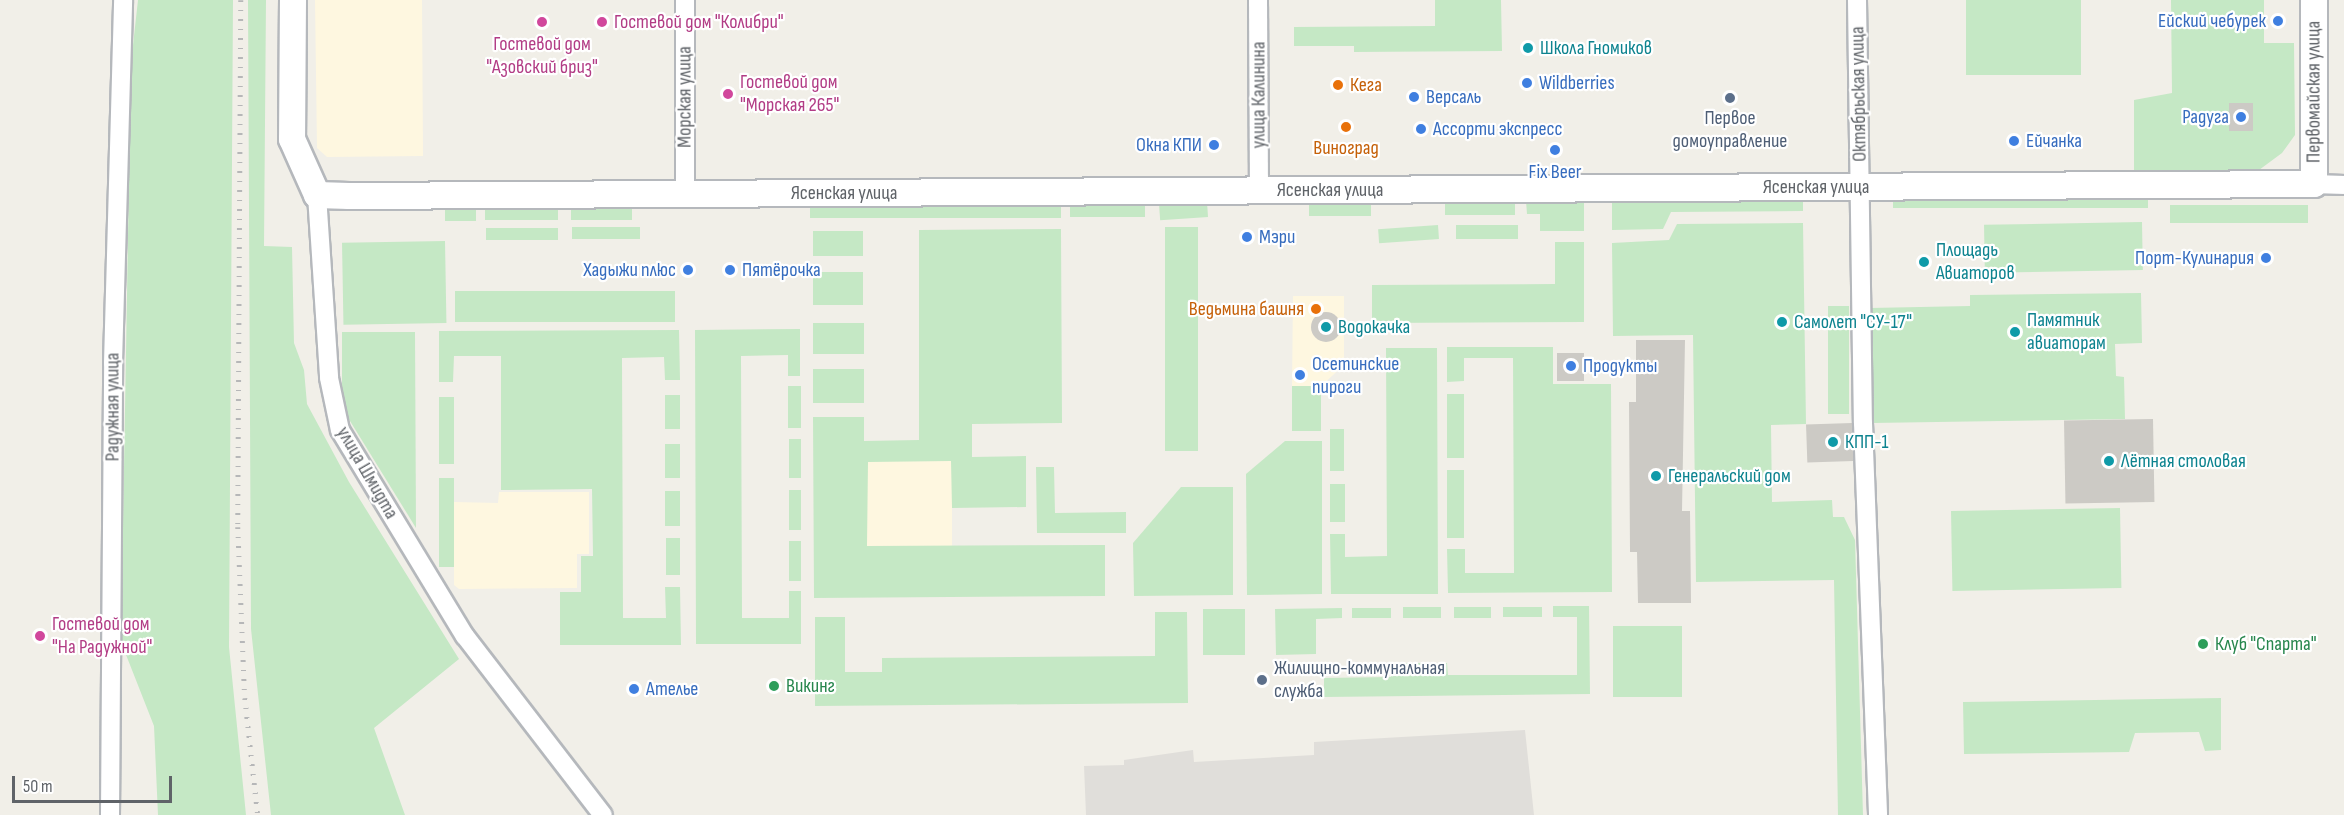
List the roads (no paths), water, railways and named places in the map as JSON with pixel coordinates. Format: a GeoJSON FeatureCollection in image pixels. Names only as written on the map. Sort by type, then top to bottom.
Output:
{"type":"FeatureCollection","features":[{"type":"Feature","properties":{"kind":"street","name":"Радужная улица"},"geometry":{"type":"LineString","coordinates":[[110,815],[113,351],[123,0]]}},
{"type":"Feature","properties":{"kind":"street","name":"улица Шмидта"},"geometry":{"type":"LineString","coordinates":[[293,0],[290,129],[317,195],[329,378],[340,430],[465,636],[603,815]]}},
{"type":"Feature","properties":{"kind":"street","name":"Морская улица"},"geometry":{"type":"LineString","coordinates":[[685,0],[686,193]]}},
{"type":"Feature","properties":{"kind":"street","name":"улица Калинина"},"geometry":{"type":"LineString","coordinates":[[1258,0],[1260,190]]}},
{"type":"Feature","properties":{"kind":"street","name":"Октябрьская улица"},"geometry":{"type":"LineString","coordinates":[[1857,0],[1863,423],[1878,815]]}},
{"type":"Feature","properties":{"kind":"street","name":"Первомайская улица"},"geometry":{"type":"LineString","coordinates":[[2314,0],[2314,184]]}},
{"type":"Feature","properties":{"kind":"street","name":"Ясенская улица"},"geometry":{"type":"LineString","coordinates":[[317,195],[2344,185]]}},
{"type":"Feature","properties":{"kind":"railway"},"geometry":{"type":"LineString","coordinates":[[241,0],[238,527],[245,698],[258,815]]}},
{"type":"Feature","properties":{"kind":"place","name":"Ейский чебурек"},"geometry":{"type":"Point","coordinates":[2278,21]}},
{"type":"Feature","properties":{"kind":"place","name":"Гостевой дом \"Азовский бриз\""},"geometry":{"type":"Point","coordinates":[542,22]}},
{"type":"Feature","properties":{"kind":"place","name":"Гостевой дом \"Колибри\""},"geometry":{"type":"Point","coordinates":[602,22]}},
{"type":"Feature","properties":{"kind":"place","name":"Школа Гномиков"},"geometry":{"type":"Point","coordinates":[1528,48]}},
{"type":"Feature","properties":{"kind":"place","name":"Wildberries"},"geometry":{"type":"Point","coordinates":[1527,83]}},
{"type":"Feature","properties":{"kind":"place","name":"Кега"},"geometry":{"type":"Point","coordinates":[1338,85]}},
{"type":"Feature","properties":{"kind":"place","name":"Гостевой дом \"Морская 265\""},"geometry":{"type":"Point","coordinates":[728,94]}},
{"type":"Feature","properties":{"kind":"place","name":"Версаль"},"geometry":{"type":"Point","coordinates":[1414,97]}},
{"type":"Feature","properties":{"kind":"place","name":"Первое домоуправление"},"geometry":{"type":"Point","coordinates":[1730,98]}},
{"type":"Feature","properties":{"kind":"place","name":"Радуга"},"geometry":{"type":"Point","coordinates":[2241,117]}},
{"type":"Feature","properties":{"kind":"place","name":"Виноград"},"geometry":{"type":"Point","coordinates":[1346,127]}},
{"type":"Feature","properties":{"kind":"place","name":"Ассорти экспресс"},"geometry":{"type":"Point","coordinates":[1421,129]}},
{"type":"Feature","properties":{"kind":"place","name":"Ейчанка"},"geometry":{"type":"Point","coordinates":[2014,141]}},
{"type":"Feature","properties":{"kind":"place","name":"Окна КПИ"},"geometry":{"type":"Point","coordinates":[1214,145]}},
{"type":"Feature","properties":{"kind":"place","name":"Fix Beer"},"geometry":{"type":"Point","coordinates":[1555,150]}},
{"type":"Feature","properties":{"kind":"place","name":"Мэри"},"geometry":{"type":"Point","coordinates":[1247,237]}},
{"type":"Feature","properties":{"kind":"place","name":"Порт-Кулинария"},"geometry":{"type":"Point","coordinates":[2266,258]}},
{"type":"Feature","properties":{"kind":"place","name":"Площадь Авиаторов"},"geometry":{"type":"Point","coordinates":[1924,262]}},
{"type":"Feature","properties":{"kind":"place","name":"Хадыжи плюс"},"geometry":{"type":"Point","coordinates":[688,270]}},
{"type":"Feature","properties":{"kind":"place","name":"Пятёрочка"},"geometry":{"type":"Point","coordinates":[730,270]}},
{"type":"Feature","properties":{"kind":"place","name":"Ведьмина башня"},"geometry":{"type":"Point","coordinates":[1316,309]}},
{"type":"Feature","properties":{"kind":"place","name":"Самолет \"СУ-17\""},"geometry":{"type":"Point","coordinates":[1782,322]}},
{"type":"Feature","properties":{"kind":"place","name":"Водокачка"},"geometry":{"type":"Point","coordinates":[1326,327]}},
{"type":"Feature","properties":{"kind":"place","name":"Памятник авиаторам"},"geometry":{"type":"Point","coordinates":[2015,332]}},
{"type":"Feature","properties":{"kind":"place","name":"Продукты"},"geometry":{"type":"Point","coordinates":[1571,366]}},
{"type":"Feature","properties":{"kind":"place","name":"Осетинские пироги"},"geometry":{"type":"Point","coordinates":[1300,375]}},
{"type":"Feature","properties":{"kind":"place","name":"КПП-1"},"geometry":{"type":"Point","coordinates":[1833,442]}},
{"type":"Feature","properties":{"kind":"place","name":"Лётная столовая"},"geometry":{"type":"Point","coordinates":[2109,461]}},
{"type":"Feature","properties":{"kind":"place","name":"Генеральский дом"},"geometry":{"type":"Point","coordinates":[1656,476]}},
{"type":"Feature","properties":{"kind":"place","name":"Гостевой дом \"На Радужной\""},"geometry":{"type":"Point","coordinates":[40,636]}},
{"type":"Feature","properties":{"kind":"place","name":"Клуб \"Спарта\""},"geometry":{"type":"Point","coordinates":[2203,644]}},
{"type":"Feature","properties":{"kind":"place","name":"Жилищно-коммунальная служба"},"geometry":{"type":"Point","coordinates":[1262,680]}},
{"type":"Feature","properties":{"kind":"place","name":"Викинг"},"geometry":{"type":"Point","coordinates":[774,686]}},
{"type":"Feature","properties":{"kind":"place","name":"Ателье"},"geometry":{"type":"Point","coordinates":[634,689]}}]}
